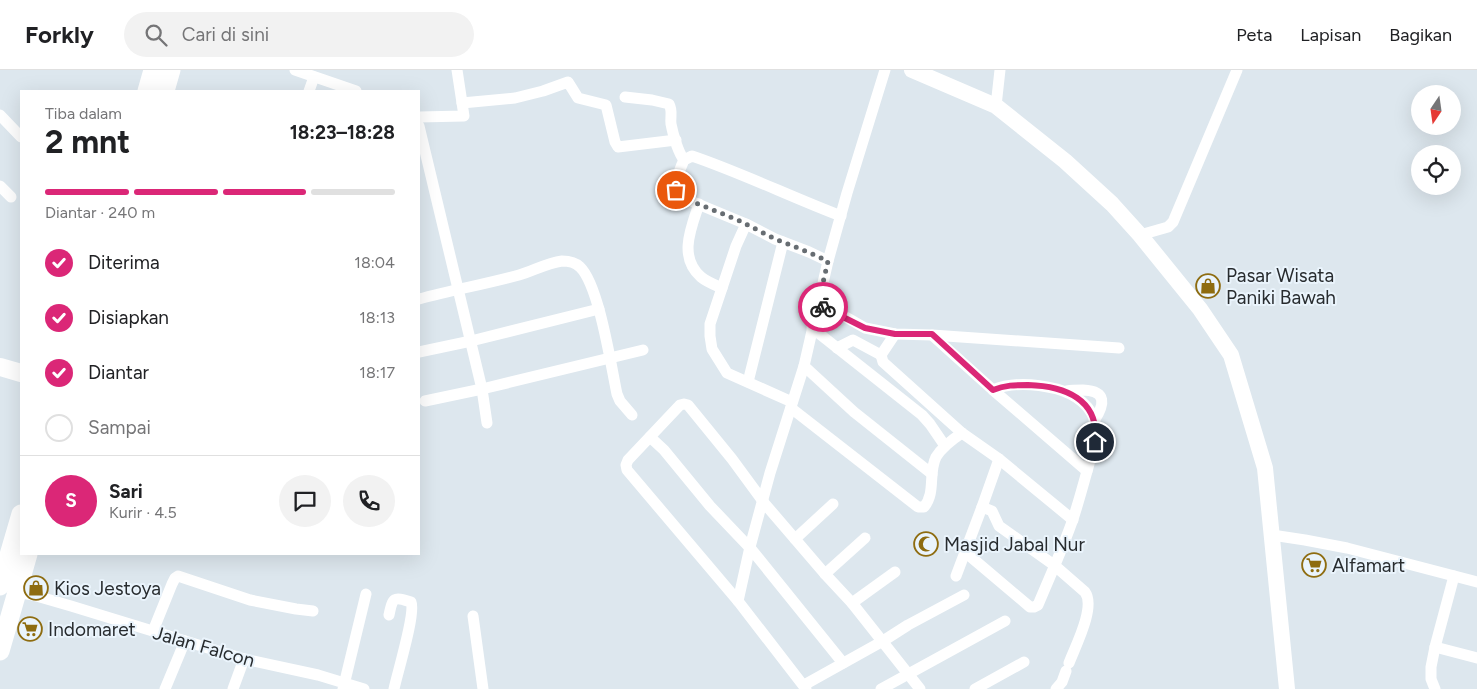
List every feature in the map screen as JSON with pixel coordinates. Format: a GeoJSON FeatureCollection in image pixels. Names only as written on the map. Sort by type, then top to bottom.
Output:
{"type":"FeatureCollection","features":[{"type":"Feature","properties":{"kind":"highway"},"geometry":{"type":"LineString","coordinates":[[146,90],[153,70]]}},
{"type":"Feature","properties":{"kind":"highway"},"geometry":{"type":"LineString","coordinates":[[165,90],[171,70]]}},
{"type":"Feature","properties":{"kind":"highway"},"geometry":{"type":"LineString","coordinates":[[0,651],[4,587],[20,518]]}},
{"type":"Feature","properties":{"kind":"highway"},"geometry":{"type":"LineString","coordinates":[[4,587],[27,555]]}},
{"type":"Feature","properties":{"kind":"main road"},"geometry":{"type":"LineString","coordinates":[[912,70],[996,106],[1065,161],[1112,204],[1140,235],[1200,308],[1232,355],[1265,468],[1287,689]]}},
{"type":"Feature","properties":{"kind":"main road"},"geometry":{"type":"LineString","coordinates":[[0,367],[20,373]]}},
{"type":"Feature","properties":{"kind":"street"},"geometry":{"type":"LineString","coordinates":[[295,70],[344,89]]}},
{"type":"Feature","properties":{"kind":"street"},"geometry":{"type":"LineString","coordinates":[[420,117],[464,116],[457,70]]}},
{"type":"Feature","properties":{"kind":"street"},"geometry":{"type":"LineString","coordinates":[[738,601],[763,500],[804,366],[828,261],[886,70]]}},
{"type":"Feature","properties":{"kind":"street"},"geometry":{"type":"LineString","coordinates":[[996,106],[1000,70]]}},
{"type":"Feature","properties":{"kind":"street"},"geometry":{"type":"LineString","coordinates":[[1140,235],[1168,227],[1173,222],[1237,70]]}},
{"type":"Feature","properties":{"kind":"street"},"geometry":{"type":"LineString","coordinates":[[309,90],[314,77]]}},
{"type":"Feature","properties":{"kind":"street"},"geometry":{"type":"LineString","coordinates":[[462,103],[515,98],[568,82],[578,98],[606,105],[615,142],[618,147],[676,140]]}},
{"type":"Feature","properties":{"kind":"street"},"geometry":{"type":"LineString","coordinates":[[625,97],[669,104],[672,109],[671,126],[684,160],[676,186],[677,194],[828,261]]}},
{"type":"Feature","properties":{"kind":"street"},"geometry":{"type":"LineString","coordinates":[[0,115],[20,136]]}},
{"type":"Feature","properties":{"kind":"street"},"geometry":{"type":"LineString","coordinates":[[420,130],[482,389],[487,423]]}},
{"type":"Feature","properties":{"kind":"street"},"geometry":{"type":"LineString","coordinates":[[684,160],[692,156],[709,162],[841,216]]}},
{"type":"Feature","properties":{"kind":"street"},"geometry":{"type":"LineString","coordinates":[[0,186],[11,197]]}},
{"type":"Feature","properties":{"kind":"street"},"geometry":{"type":"LineString","coordinates":[[699,204],[688,237],[690,264],[702,278],[722,288]]}},
{"type":"Feature","properties":{"kind":"street"},"geometry":{"type":"LineString","coordinates":[[746,224],[736,246],[710,324],[712,349],[727,373],[792,405],[918,508],[924,507],[927,503],[931,491],[934,461],[937,455],[962,433]]}},
{"type":"Feature","properties":{"kind":"street"},"geometry":{"type":"LineString","coordinates":[[748,382],[783,242]]}},
{"type":"Feature","properties":{"kind":"street"},"geometry":{"type":"LineString","coordinates":[[420,300],[518,275],[552,264],[571,261],[580,267],[593,290],[599,309],[617,394],[620,401],[632,415]]}},
{"type":"Feature","properties":{"kind":"street"},"geometry":{"type":"LineString","coordinates":[[818,304],[837,312],[865,328],[895,334],[932,334],[1119,348]]}},
{"type":"Feature","properties":{"kind":"street"},"geometry":{"type":"LineString","coordinates":[[420,352],[599,309]]}},
{"type":"Feature","properties":{"kind":"street"},"geometry":{"type":"LineString","coordinates":[[812,328],[922,415],[945,446]]}},
{"type":"Feature","properties":{"kind":"street"},"geometry":{"type":"LineString","coordinates":[[837,348],[854,340],[865,328]]}},
{"type":"Feature","properties":{"kind":"street"},"geometry":{"type":"LineString","coordinates":[[881,355],[895,334]]}},
{"type":"Feature","properties":{"kind":"street"},"geometry":{"type":"LineString","coordinates":[[932,334],[993,390],[1087,471]]}},
{"type":"Feature","properties":{"kind":"street"},"geometry":{"type":"LineString","coordinates":[[854,340],[881,355],[883,362],[962,433],[999,459],[1073,520]]}},
{"type":"Feature","properties":{"kind":"street"},"geometry":{"type":"LineString","coordinates":[[425,401],[643,350]]}},
{"type":"Feature","properties":{"kind":"street"},"geometry":{"type":"LineString","coordinates":[[804,366],[854,412],[932,474]]}},
{"type":"Feature","properties":{"kind":"street"},"geometry":{"type":"LineString","coordinates":[[993,390],[1007,385],[1030,385],[1066,391],[1090,390],[1100,394],[1102,398],[1098,415],[1094,421]]}},
{"type":"Feature","properties":{"kind":"street"},"geometry":{"type":"LineString","coordinates":[[965,552],[1030,606],[1038,605],[1073,520],[1095,442],[1096,427],[1085,404],[1066,391]]}},
{"type":"Feature","properties":{"kind":"street"},"geometry":{"type":"LineString","coordinates":[[920,689],[908,673],[883,642],[852,603],[763,500],[688,405],[680,405],[628,460],[627,470],[738,601],[805,687],[843,663],[883,642],[908,625],[964,595]]}},
{"type":"Feature","properties":{"kind":"street"},"geometry":{"type":"LineString","coordinates":[[650,436],[664,450],[710,506],[750,547],[843,663]]}},
{"type":"Feature","properties":{"kind":"street"},"geometry":{"type":"LineString","coordinates":[[956,576],[999,459]]}},
{"type":"Feature","properties":{"kind":"street"},"geometry":{"type":"LineString","coordinates":[[795,539],[833,504]]}},
{"type":"Feature","properties":{"kind":"street"},"geometry":{"type":"LineString","coordinates":[[982,507],[992,511],[998,526],[1054,565],[1085,592],[1088,597],[1089,605],[1085,620],[1062,682],[1056,689]]}},
{"type":"Feature","properties":{"kind":"street"},"geometry":{"type":"LineString","coordinates":[[1272,535],[1347,548],[1477,582]]}},
{"type":"Feature","properties":{"kind":"street"},"geometry":{"type":"LineString","coordinates":[[826,574],[865,538]]}},
{"type":"Feature","properties":{"kind":"street"},"geometry":{"type":"LineString","coordinates":[[852,603],[895,572]]}},
{"type":"Feature","properties":{"kind":"street"},"geometry":{"type":"LineString","coordinates":[[153,631],[172,584],[178,576],[250,600],[313,611]]}},
{"type":"Feature","properties":{"kind":"street"},"geometry":{"type":"LineString","coordinates":[[1435,689],[1431,679],[1431,667],[1454,576]]}},
{"type":"Feature","properties":{"kind":"street","name":"Jalan Falcon"},"geometry":{"type":"LineString","coordinates":[[4,587],[244,659],[318,675],[343,686],[364,689]]}},
{"type":"Feature","properties":{"kind":"street"},"geometry":{"type":"LineString","coordinates":[[343,686],[366,594]]}},
{"type":"Feature","properties":{"kind":"street"},"geometry":{"type":"LineString","coordinates":[[389,615],[394,599],[397,598],[411,602],[413,606],[394,689]]}},
{"type":"Feature","properties":{"kind":"street"},"geometry":{"type":"LineString","coordinates":[[473,616],[483,689]]}},
{"type":"Feature","properties":{"kind":"street"},"geometry":{"type":"LineString","coordinates":[[882,689],[908,673],[1006,621]]}},
{"type":"Feature","properties":{"kind":"street"},"geometry":{"type":"LineString","coordinates":[[165,689],[185,641]]}},
{"type":"Feature","properties":{"kind":"street"},"geometry":{"type":"LineString","coordinates":[[1435,647],[1477,658]]}},
{"type":"Feature","properties":{"kind":"street"},"geometry":{"type":"LineString","coordinates":[[232,689],[244,659]]}},
{"type":"Feature","properties":{"kind":"street"},"geometry":{"type":"LineString","coordinates":[[975,689],[1024,662]]}},
{"type":"Feature","properties":{"kind":"way so far"},"geometry":{"type":"LineString","coordinates":[[676,190],[677,194],[681,197],[738,220],[775,239],[828,261],[818,304],[823,307]]}},
{"type":"Feature","properties":{"kind":"place","name":"Pasar Wisata Paniki Bawah"},"geometry":{"type":"Point","coordinates":[1208,286]}},
{"type":"Feature","properties":{"kind":"place","name":"Masjid Jabal Nur"},"geometry":{"type":"Point","coordinates":[926,544]}},
{"type":"Feature","properties":{"kind":"place","name":"Alfamart"},"geometry":{"type":"Point","coordinates":[1314,565]}},
{"type":"Feature","properties":{"kind":"place","name":"Kios Jestoya"},"geometry":{"type":"Point","coordinates":[36,588]}},
{"type":"Feature","properties":{"kind":"place","name":"Indomaret"},"geometry":{"type":"Point","coordinates":[30,629]}},
{"type":"Feature","properties":{"kind":"route"},"geometry":{"type":"LineString","coordinates":[[823,307],[837,312],[865,328],[895,334],[932,334],[993,390],[1007,385],[1038,385],[1066,391],[1085,404],[1092,416],[1096,427],[1095,442]]}}]}
